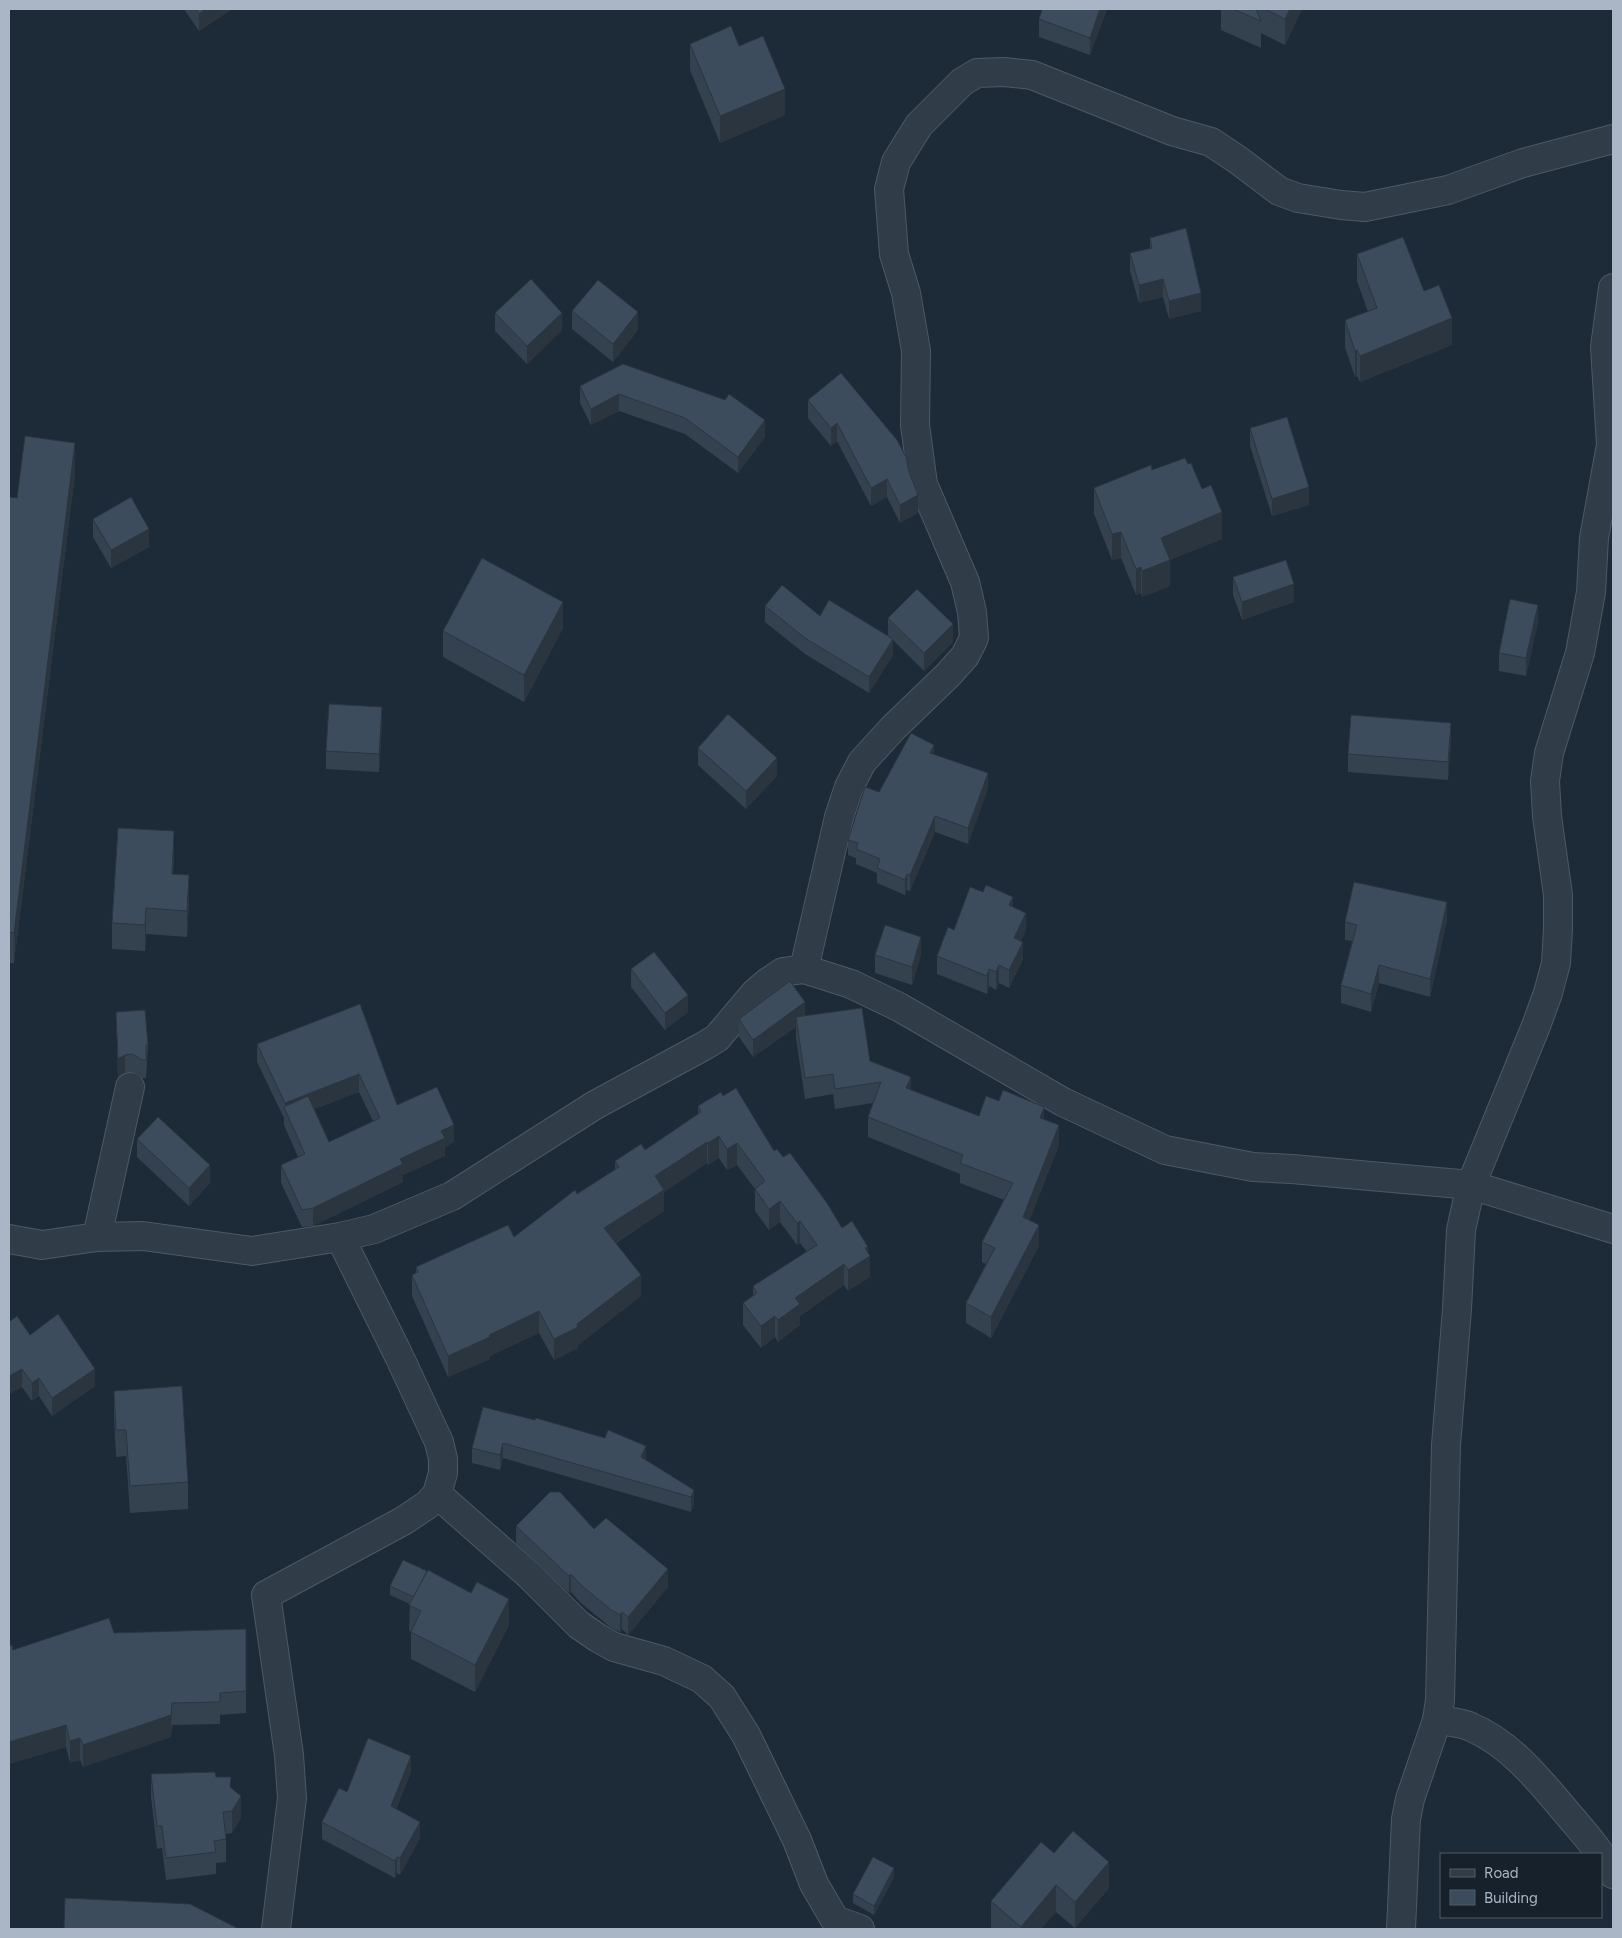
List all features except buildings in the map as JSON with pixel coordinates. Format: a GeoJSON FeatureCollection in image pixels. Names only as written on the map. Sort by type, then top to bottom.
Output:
{"type":"FeatureCollection","features":[{"type":"Feature","properties":{"kind":"street"},"geometry":{"type":"LineString","coordinates":[[804,969],[839,817],[849,787],[862,762],[893,728],[960,662],[974,638],[972,612],[965,582],[922,484],[915,425],[916,351],[906,293],[894,254],[889,189],[896,162],[919,125],[962,82],[978,73],[1004,72],[1032,75],[1172,131],[1211,142],[1279,191],[1298,198],[1365,207],[1448,190],[1522,164],[1613,139]]}},
{"type":"Feature","properties":{"kind":"street"},"geometry":{"type":"LineString","coordinates":[[1401,1929],[1406,1820],[1410,1799],[1438,1720],[1440,1700],[1446,1445],[1458,1309],[1461,1230],[1471,1185],[1536,1026],[1548,993],[1556,962],[1558,895],[1547,816],[1545,781],[1548,753],[1580,653],[1591,592],[1594,538],[1610,445],[1605,347],[1613,288]]}},
{"type":"Feature","properties":{"kind":"street"},"geometry":{"type":"LineString","coordinates":[[9,1239],[42,1245],[97,1237],[143,1236],[252,1251],[374,1230],[452,1196],[594,1105],[717,1038],[755,993],[783,972],[804,969],[851,984],[899,1007],[1063,1102],[1165,1150],[1253,1168],[1292,1169],[1471,1185],[1613,1229]]}},
{"type":"Feature","properties":{"kind":"street"},"geometry":{"type":"LineString","coordinates":[[97,1237],[130,1087]]}},
{"type":"Feature","properties":{"kind":"street"},"geometry":{"type":"LineString","coordinates":[[276,1929],[292,1798],[290,1755],[266,1595],[403,1521],[427,1505],[437,1494],[444,1473],[439,1442],[340,1237]]}},
{"type":"Feature","properties":{"kind":"street"},"geometry":{"type":"LineString","coordinates":[[437,1494],[528,1575],[579,1625],[614,1647],[664,1661],[702,1679],[722,1697],[746,1735],[796,1840],[814,1884],[835,1920],[860,1929]]}},
{"type":"Feature","properties":{"kind":"street"},"geometry":{"type":"LineString","coordinates":[[1438,1720],[1470,1726],[1504,1746],[1526,1767],[1600,1853]]}},
{"type":"Feature","properties":{"kind":"street"},"geometry":{"type":"LineString","coordinates":[[1602,1856],[1613,1874]]}}]}
